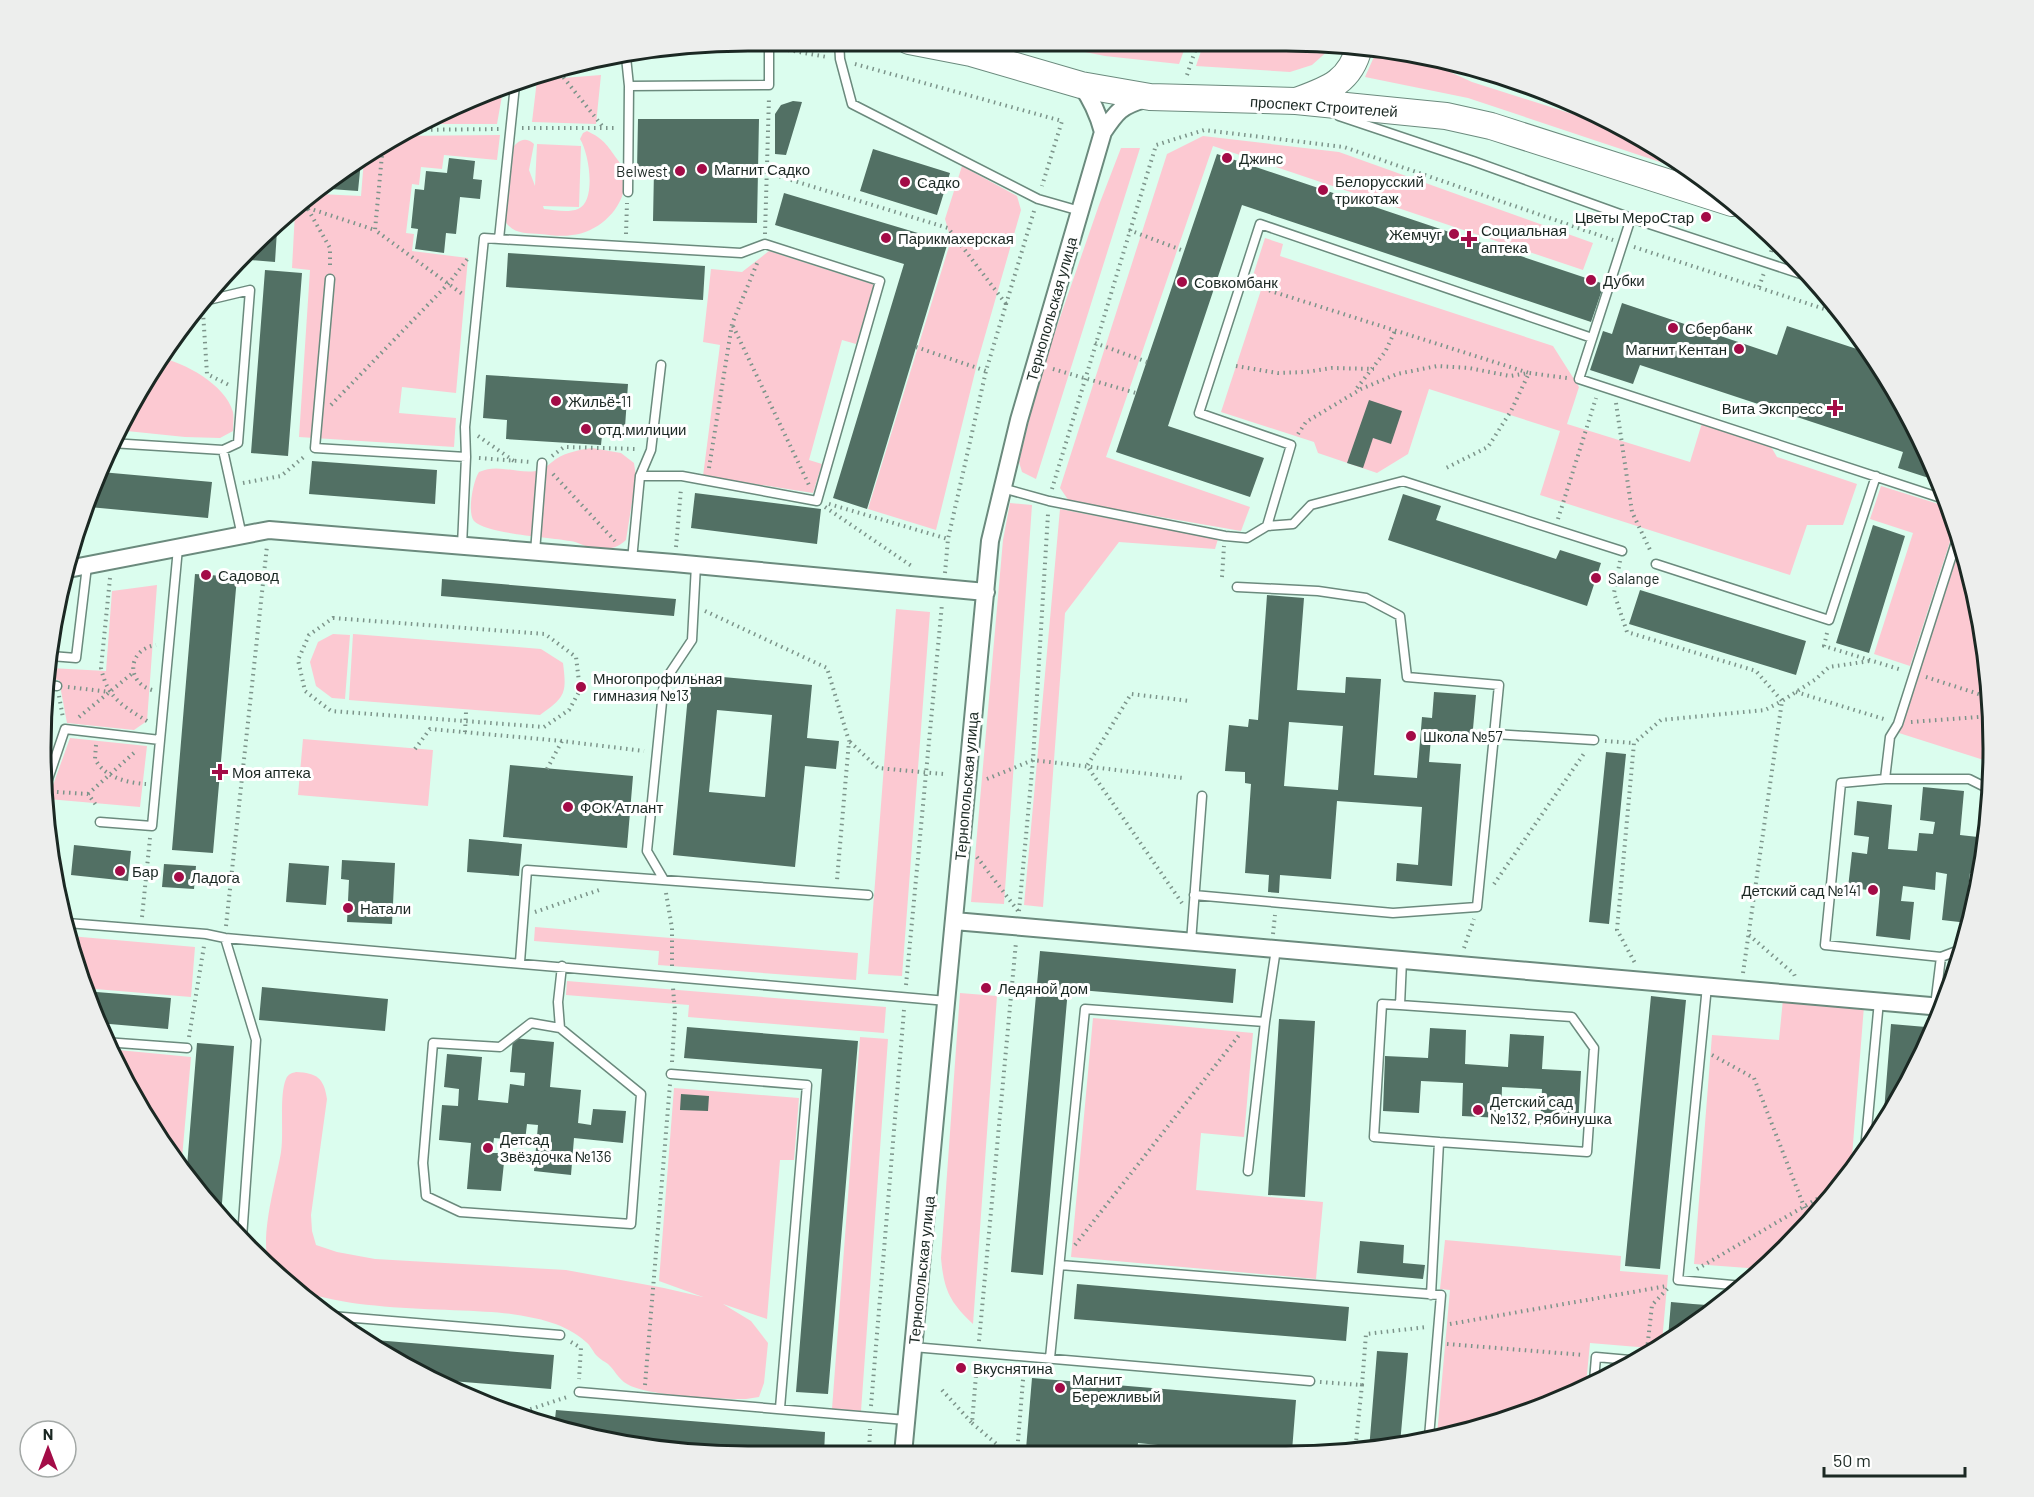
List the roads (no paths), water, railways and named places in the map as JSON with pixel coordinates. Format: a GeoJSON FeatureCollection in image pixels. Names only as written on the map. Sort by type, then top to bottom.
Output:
{"type":"FeatureCollection","features":[{"type":"Feature","properties":{"kind":"main road","name":"проспект Строителей"},"geometry":{"type":"LineString","coordinates":[[976,51],[1081,85],[1150,97],[1296,102],[1446,116],[1491,126],[1712,197]]}},
{"type":"Feature","properties":{"kind":"main road"},"geometry":{"type":"LineString","coordinates":[[1296,102],[1330,88],[1346,75],[1357,55]]}},
{"type":"Feature","properties":{"kind":"street"},"geometry":{"type":"LineString","coordinates":[[1081,85],[1092,100],[1103,132]]}},
{"type":"Feature","properties":{"kind":"street","name":"Тернопольская улица"},"geometry":{"type":"LineString","coordinates":[[904,1446],[990,542],[1019,420],[1103,132],[1113,117],[1126,105],[1150,97]]}},
{"type":"Feature","properties":{"kind":"street"},"geometry":{"type":"LineString","coordinates":[[75,568],[269,531],[674,563],[986,592]]}},
{"type":"Feature","properties":{"kind":"street"},"geometry":{"type":"LineString","coordinates":[[954,921],[1018,919],[1191,942],[1934,1006]]}},
{"type":"Feature","properties":{"kind":"lane"},"geometry":{"type":"LineString","coordinates":[[629,86],[769,85],[770,51]]}},
{"type":"Feature","properties":{"kind":"lane"},"geometry":{"type":"LineString","coordinates":[[840,51],[852,104],[1038,199],[1080,211]]}},
{"type":"Feature","properties":{"kind":"lane"},"geometry":{"type":"LineString","coordinates":[[626,62],[629,86],[628,192]]}},
{"type":"Feature","properties":{"kind":"lane"},"geometry":{"type":"LineString","coordinates":[[499,239],[514,92]]}},
{"type":"Feature","properties":{"kind":"lane"},"geometry":{"type":"LineString","coordinates":[[1296,102],[1794,272]]}},
{"type":"Feature","properties":{"kind":"lane"},"geometry":{"type":"LineString","coordinates":[[1631,218],[1579,380],[1935,496]]}},
{"type":"Feature","properties":{"kind":"lane"},"geometry":{"type":"LineString","coordinates":[[1267,526],[1291,445],[1199,413],[1260,224],[1592,338]]}},
{"type":"Feature","properties":{"kind":"lane"},"geometry":{"type":"LineString","coordinates":[[462,546],[465,427],[484,238],[741,253],[765,244],[880,281],[817,501],[682,476],[640,476]]}},
{"type":"Feature","properties":{"kind":"lane"},"geometry":{"type":"LineString","coordinates":[[330,279],[315,448],[466,457]]}},
{"type":"Feature","properties":{"kind":"lane"},"geometry":{"type":"LineString","coordinates":[[121,444],[224,450],[238,443],[250,290],[216,299]]}},
{"type":"Feature","properties":{"kind":"lane"},"geometry":{"type":"LineString","coordinates":[[632,560],[640,476],[651,450],[661,365]]}},
{"type":"Feature","properties":{"kind":"lane"},"geometry":{"type":"LineString","coordinates":[[224,450],[242,536]]}},
{"type":"Feature","properties":{"kind":"lane"},"geometry":{"type":"LineString","coordinates":[[535,552],[542,463]]}},
{"type":"Feature","properties":{"kind":"lane"},"geometry":{"type":"LineString","coordinates":[[1656,564],[1829,620],[1876,476]]}},
{"type":"Feature","properties":{"kind":"lane"},"geometry":{"type":"LineString","coordinates":[[1002,488],[1049,501],[1225,536],[1247,538],[1267,526],[1293,524],[1311,505],[1403,481],[1622,552]]}},
{"type":"Feature","properties":{"kind":"lane"},"geometry":{"type":"LineString","coordinates":[[100,822],[152,826],[178,548]]}},
{"type":"Feature","properties":{"kind":"lane"},"geometry":{"type":"LineString","coordinates":[[1885,779],[1890,737],[1898,724],[1954,550]]}},
{"type":"Feature","properties":{"kind":"lane"},"geometry":{"type":"LineString","coordinates":[[664,880],[647,851],[664,682],[692,640],[696,565]]}},
{"type":"Feature","properties":{"kind":"lane"},"geometry":{"type":"LineString","coordinates":[[57,656],[76,658],[87,566]]}},
{"type":"Feature","properties":{"kind":"lane"},"geometry":{"type":"LineString","coordinates":[[1194,895],[1394,913],[1477,907],[1499,685],[1407,676],[1400,616],[1366,598],[1318,591],[1237,587]]}},
{"type":"Feature","properties":{"kind":"lane"},"geometry":{"type":"LineString","coordinates":[[51,769],[65,729],[160,740]]}},
{"type":"Feature","properties":{"kind":"lane"},"geometry":{"type":"LineString","coordinates":[[1494,734],[1594,740]]}},
{"type":"Feature","properties":{"kind":"lane"},"geometry":{"type":"LineString","coordinates":[[1952,953],[1941,957],[1825,945],[1841,783],[1885,779],[1969,779],[1982,786]]}},
{"type":"Feature","properties":{"kind":"lane"},"geometry":{"type":"LineString","coordinates":[[1191,942],[1202,796]]}},
{"type":"Feature","properties":{"kind":"lane"},"geometry":{"type":"LineString","coordinates":[[520,962],[527,870],[868,895]]}},
{"type":"Feature","properties":{"kind":"lane"},"geometry":{"type":"LineString","coordinates":[[73,922],[206,934],[225,938],[947,1001]]}},
{"type":"Feature","properties":{"kind":"lane"},"geometry":{"type":"LineString","coordinates":[[225,938],[256,1040],[243,1228]]}},
{"type":"Feature","properties":{"kind":"lane"},"geometry":{"type":"LineString","coordinates":[[1248,1171],[1274,949]]}},
{"type":"Feature","properties":{"kind":"lane"},"geometry":{"type":"LineString","coordinates":[[1940,990],[1941,957]]}},
{"type":"Feature","properties":{"kind":"lane"},"geometry":{"type":"LineString","coordinates":[[1400,1005],[1402,960]]}},
{"type":"Feature","properties":{"kind":"lane"},"geometry":{"type":"LineString","coordinates":[[560,1028],[531,1023],[500,1047],[433,1042],[423,1162],[426,1196],[460,1212],[631,1224],[641,1094],[560,1028],[558,1002],[562,966]]}},
{"type":"Feature","properties":{"kind":"lane"},"geometry":{"type":"LineString","coordinates":[[1707,986],[1674,1283],[1730,1285]]}},
{"type":"Feature","properties":{"kind":"lane"},"geometry":{"type":"LineString","coordinates":[[1867,1134],[1879,1002]]}},
{"type":"Feature","properties":{"kind":"lane"},"geometry":{"type":"LineString","coordinates":[[1382,1004],[1400,1005],[1572,1017],[1594,1048],[1587,1152],[1374,1137],[1382,1004]]}},
{"type":"Feature","properties":{"kind":"lane"},"geometry":{"type":"LineString","coordinates":[[1050,1358],[1085,1009],[1265,1023]]}},
{"type":"Feature","properties":{"kind":"lane"},"geometry":{"type":"LineString","coordinates":[[117,1043],[187,1048]]}},
{"type":"Feature","properties":{"kind":"lane"},"geometry":{"type":"LineString","coordinates":[[671,1074],[807,1085],[780,1408]]}},
{"type":"Feature","properties":{"kind":"lane"},"geometry":{"type":"LineString","coordinates":[[1431,1295],[1439,1142]]}},
{"type":"Feature","properties":{"kind":"lane"},"geometry":{"type":"LineString","coordinates":[[1060,1265],[1441,1295],[1429,1431]]}},
{"type":"Feature","properties":{"kind":"lane"},"geometry":{"type":"LineString","coordinates":[[346,1317],[560,1335]]}},
{"type":"Feature","properties":{"kind":"lane"},"geometry":{"type":"LineString","coordinates":[[913,1347],[1310,1381]]}},
{"type":"Feature","properties":{"kind":"lane"},"geometry":{"type":"LineString","coordinates":[[1595,1374],[1596,1357],[1622,1359]]}},
{"type":"Feature","properties":{"kind":"lane"},"geometry":{"type":"LineString","coordinates":[[579,1392],[906,1419]]}},
{"type":"Feature","properties":{"kind":"place","name":"Джинс"},"geometry":{"type":"Point","coordinates":[1227,158]}},
{"type":"Feature","properties":{"kind":"place","name":"Магнит Садко"},"geometry":{"type":"Point","coordinates":[702,169]}},
{"type":"Feature","properties":{"kind":"place","name":"Belwest"},"geometry":{"type":"Point","coordinates":[680,171]}},
{"type":"Feature","properties":{"kind":"place","name":"Садко"},"geometry":{"type":"Point","coordinates":[905,182]}},
{"type":"Feature","properties":{"kind":"place","name":"Белорусский трикотаж"},"geometry":{"type":"Point","coordinates":[1323,190]}},
{"type":"Feature","properties":{"kind":"place","name":"Цветы МероСтар"},"geometry":{"type":"Point","coordinates":[1706,217]}},
{"type":"Feature","properties":{"kind":"place","name":"Жемчуг"},"geometry":{"type":"Point","coordinates":[1454,234]}},
{"type":"Feature","properties":{"kind":"place","name":"Парикмахерская"},"geometry":{"type":"Point","coordinates":[886,238]}},
{"type":"Feature","properties":{"kind":"place","name":"Социальная аптека"},"geometry":{"type":"Point","coordinates":[1469,239]}},
{"type":"Feature","properties":{"kind":"place","name":"Дубки"},"geometry":{"type":"Point","coordinates":[1591,280]}},
{"type":"Feature","properties":{"kind":"place","name":"Совкомбанк"},"geometry":{"type":"Point","coordinates":[1182,282]}},
{"type":"Feature","properties":{"kind":"place","name":"Сбербанк"},"geometry":{"type":"Point","coordinates":[1673,328]}},
{"type":"Feature","properties":{"kind":"place","name":"Магнит Кентан"},"geometry":{"type":"Point","coordinates":[1739,349]}},
{"type":"Feature","properties":{"kind":"place","name":"Жильё-11"},"geometry":{"type":"Point","coordinates":[556,401]}},
{"type":"Feature","properties":{"kind":"place","name":"Вита Экспресс"},"geometry":{"type":"Point","coordinates":[1835,408]}},
{"type":"Feature","properties":{"kind":"place","name":"отд.милиции"},"geometry":{"type":"Point","coordinates":[586,429]}},
{"type":"Feature","properties":{"kind":"place","name":"Садовод"},"geometry":{"type":"Point","coordinates":[206,575]}},
{"type":"Feature","properties":{"kind":"place","name":"Salange"},"geometry":{"type":"Point","coordinates":[1596,578]}},
{"type":"Feature","properties":{"kind":"place","name":"Многопрофильная гимназия №13"},"geometry":{"type":"Point","coordinates":[581,687]}},
{"type":"Feature","properties":{"kind":"place","name":"Школа №57"},"geometry":{"type":"Point","coordinates":[1411,736]}},
{"type":"Feature","properties":{"kind":"place","name":"Моя аптека"},"geometry":{"type":"Point","coordinates":[220,772]}},
{"type":"Feature","properties":{"kind":"place","name":"ФОК Атлант"},"geometry":{"type":"Point","coordinates":[568,807]}},
{"type":"Feature","properties":{"kind":"place","name":"Бар"},"geometry":{"type":"Point","coordinates":[120,871]}},
{"type":"Feature","properties":{"kind":"place","name":"Ладога"},"geometry":{"type":"Point","coordinates":[179,877]}},
{"type":"Feature","properties":{"kind":"place","name":"Детский сад №141"},"geometry":{"type":"Point","coordinates":[1873,890]}},
{"type":"Feature","properties":{"kind":"place","name":"Натали"},"geometry":{"type":"Point","coordinates":[348,908]}},
{"type":"Feature","properties":{"kind":"place","name":"Ледяной дом"},"geometry":{"type":"Point","coordinates":[986,988]}},
{"type":"Feature","properties":{"kind":"place","name":"Детский сад №132, Рябинушка"},"geometry":{"type":"Point","coordinates":[1478,1110]}},
{"type":"Feature","properties":{"kind":"place","name":"Детсад Звёздочка №136"},"geometry":{"type":"Point","coordinates":[488,1148]}},
{"type":"Feature","properties":{"kind":"place","name":"Вкуснятина"},"geometry":{"type":"Point","coordinates":[961,1368]}},
{"type":"Feature","properties":{"kind":"place","name":"Магнит Бережливый"},"geometry":{"type":"Point","coordinates":[1060,1388]}}]}
